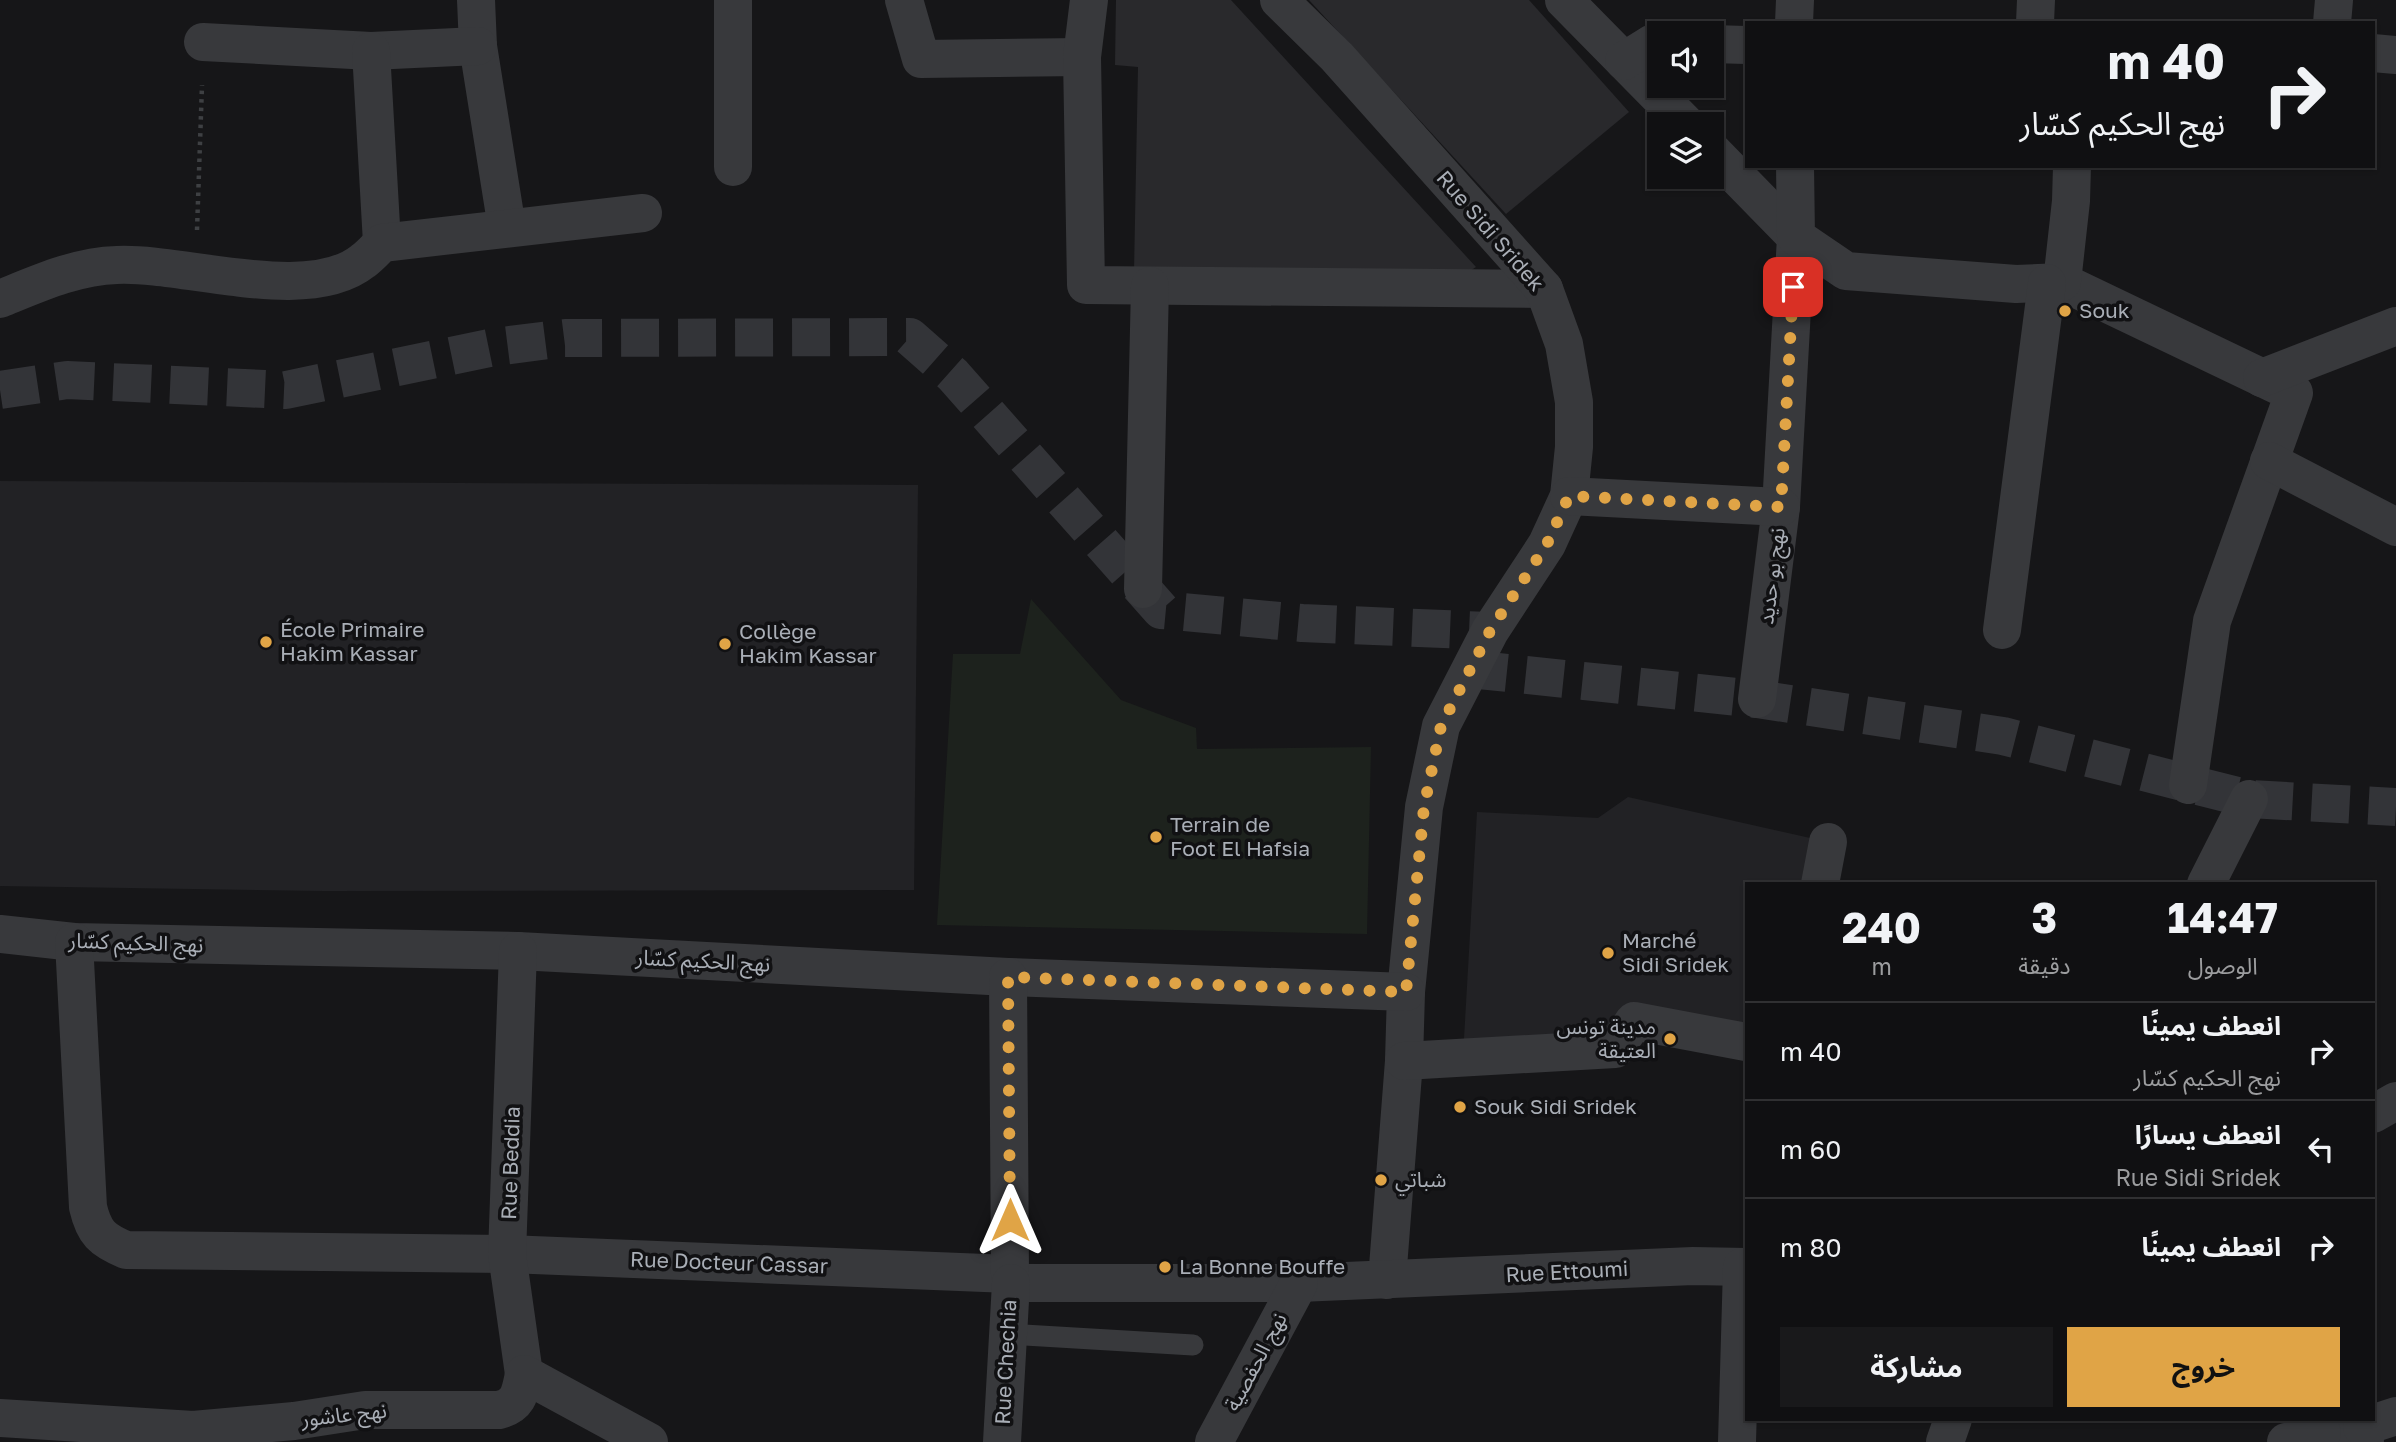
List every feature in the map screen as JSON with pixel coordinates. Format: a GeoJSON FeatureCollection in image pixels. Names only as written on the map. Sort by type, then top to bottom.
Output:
{"type":"FeatureCollection","features":[{"type":"Feature","properties":{"kind":"street"},"geometry":{"type":"LineString","coordinates":[[476,0],[478,46],[508,228]]}},
{"type":"Feature","properties":{"kind":"street"},"geometry":{"type":"LineString","coordinates":[[733,0],[733,167]]}},
{"type":"Feature","properties":{"kind":"street"},"geometry":{"type":"LineString","coordinates":[[904,0],[921,59],[1083,57]]}},
{"type":"Feature","properties":{"kind":"street"},"geometry":{"type":"LineString","coordinates":[[1089,0],[1083,57],[1086,285],[1544,289]]}},
{"type":"Feature","properties":{"kind":"street","name":"Rue Sidi Sridek"},"geometry":{"type":"LineString","coordinates":[[1279,0],[1337,57],[1544,289],[1564,344],[1574,402],[1574,447],[1569,496],[1547,544],[1490,631],[1441,726],[1424,807],[1406,992],[1404,1061],[1387,1280]]}},
{"type":"Feature","properties":{"kind":"street"},"geometry":{"type":"LineString","coordinates":[[1564,0],[1674,112]]}},
{"type":"Feature","properties":{"kind":"street"},"geometry":{"type":"LineString","coordinates":[[1794,21],[1795,0]]}},
{"type":"Feature","properties":{"kind":"street"},"geometry":{"type":"LineString","coordinates":[[2035,21],[2036,0]]}},
{"type":"Feature","properties":{"kind":"street"},"geometry":{"type":"LineString","coordinates":[[2332,21],[2334,0]]}},
{"type":"Feature","properties":{"kind":"street"},"geometry":{"type":"LineString","coordinates":[[203,42],[371,51],[478,46]]}},
{"type":"Feature","properties":{"kind":"street"},"geometry":{"type":"LineString","coordinates":[[1724,44],[1745,44]]}},
{"type":"Feature","properties":{"kind":"street"},"geometry":{"type":"LineString","coordinates":[[1624,61],[1647,47]]}},
{"type":"Feature","properties":{"kind":"street"},"geometry":{"type":"LineString","coordinates":[[371,51],[382,243]]}},
{"type":"Feature","properties":{"kind":"street"},"geometry":{"type":"LineString","coordinates":[[2375,53],[2396,55]]}},
{"type":"Feature","properties":{"kind":"street"},"geometry":{"type":"LineString","coordinates":[[1724,163],[1796,237],[1846,271],[2016,284],[2055,282],[2294,393],[2211,621],[2188,785]]}},
{"type":"Feature","properties":{"kind":"street","name":"نهج بو حديد"},"geometry":{"type":"LineString","coordinates":[[1757,699],[1781,507],[1796,237],[1795,168]]}},
{"type":"Feature","properties":{"kind":"street"},"geometry":{"type":"LineString","coordinates":[[2003,630],[2055,282],[2071,201],[2072,168]]}},
{"type":"Feature","properties":{"kind":"street"},"geometry":{"type":"LineString","coordinates":[[0,299],[51,278],[94,267],[141,265],[195,269],[254,280],[312,281],[345,271],[362,262],[382,243],[643,213]]}},
{"type":"Feature","properties":{"kind":"street"},"geometry":{"type":"LineString","coordinates":[[1143,589],[1150,286]]}},
{"type":"Feature","properties":{"kind":"street"},"geometry":{"type":"LineString","coordinates":[[2262,378],[2396,326]]}},
{"type":"Feature","properties":{"kind":"street"},"geometry":{"type":"LineString","coordinates":[[2269,461],[2396,527]]}},
{"type":"Feature","properties":{"kind":"street"},"geometry":{"type":"LineString","coordinates":[[1569,496],[1781,507]]}},
{"type":"Feature","properties":{"kind":"street"},"geometry":{"type":"LineString","coordinates":[[2207,882],[2249,799]]}},
{"type":"Feature","properties":{"kind":"street"},"geometry":{"type":"LineString","coordinates":[[1820,882],[1828,842]]}},
{"type":"Feature","properties":{"kind":"street","name":"نهج الحكيم كسّار"},"geometry":{"type":"LineString","coordinates":[[0,934],[74,942],[518,951],[1008,977],[1406,992]]}},
{"type":"Feature","properties":{"kind":"street","name":"Rue Docteur Cassar"},"geometry":{"type":"LineString","coordinates":[[74,942],[88,1207],[93,1230],[105,1242],[126,1250],[508,1254],[1011,1279],[1299,1283],[1387,1280]]}},
{"type":"Feature","properties":{"kind":"street","name":"Rue Beddia"},"geometry":{"type":"LineString","coordinates":[[518,951],[508,1254],[524,1374]]}},
{"type":"Feature","properties":{"kind":"street","name":"Rue Chechia"},"geometry":{"type":"LineString","coordinates":[[1002,1442],[1011,1279],[1008,977]]}},
{"type":"Feature","properties":{"kind":"street"},"geometry":{"type":"LineString","coordinates":[[1404,1061],[1615,1049],[1634,1021],[1745,1042]]}},
{"type":"Feature","properties":{"kind":"street"},"geometry":{"type":"LineString","coordinates":[[2375,1113],[2396,1101]]}},
{"type":"Feature","properties":{"kind":"street","name":"Rue Ettoumi"},"geometry":{"type":"LineString","coordinates":[[1387,1280],[1693,1266],[1744,1267]]}},
{"type":"Feature","properties":{"kind":"street"},"geometry":{"type":"LineString","coordinates":[[1737,1442],[1744,1267]]}},
{"type":"Feature","properties":{"kind":"street","name":"نهج الحفصية"},"geometry":{"type":"LineString","coordinates":[[1214,1442],[1299,1283]]}},
{"type":"Feature","properties":{"kind":"street"},"geometry":{"type":"LineString","coordinates":[[524,1374],[649,1442]]}},
{"type":"Feature","properties":{"kind":"street","name":"نهج عاشور"},"geometry":{"type":"LineString","coordinates":[[0,1418],[194,1430],[365,1410],[499,1410],[512,1406],[517,1401],[524,1374]]}},
{"type":"Feature","properties":{"kind":"street"},"geometry":{"type":"LineString","coordinates":[[1945,1442],[1952,1421]]}},
{"type":"Feature","properties":{"kind":"street"},"geometry":{"type":"LineString","coordinates":[[2286,1442],[2317,1426],[2374,1428]]}},
{"type":"Feature","properties":{"kind":"lane"},"geometry":{"type":"LineString","coordinates":[[1008,1334],[1194,1345]]}},
{"type":"Feature","properties":{"kind":"path"},"geometry":{"type":"LineString","coordinates":[[195,269],[203,42]]}},
{"type":"Feature","properties":{"kind":"shaded area"},"geometry":{"type":"Polygon","coordinates":[[[0,481],[918,485],[914,890],[324,891],[0,886],[0,481]]]}},
{"type":"Feature","properties":{"kind":"shaded area","name":"Terrain de Foot El Hafsia"},"geometry":{"type":"Polygon","coordinates":[[[1031,599],[1121,700],[1196,728],[1197,749],[1371,747],[1367,934],[937,925],[953,654],[1020,654],[1031,599]]]}},
{"type":"Feature","properties":{"kind":"shaded area","name":"Marché Sidi Sridek"},"geometry":{"type":"Polygon","coordinates":[[[1628,797],[1828,842],[1820,882],[1745,882],[1745,1042],[1634,1022],[1615,1049],[1463,1056],[1477,812],[1598,818],[1628,797]]]}},
{"type":"Feature","properties":{"kind":"building"},"geometry":{"type":"Polygon","coordinates":[[[1116,0],[1231,0],[1476,267],[1454,281],[1134,272],[1138,67],[1115,65],[1116,0]]]}},
{"type":"Feature","properties":{"kind":"building"},"geometry":{"type":"Polygon","coordinates":[[[1309,0],[1529,0],[1629,112],[1506,214],[1309,0]]]}},
{"type":"Feature","properties":{"kind":"tunnel"},"geometry":{"type":"LineString","coordinates":[[0,390],[67,380],[286,390],[494,347],[565,338],[910,337],[953,375],[1161,610],[1302,623],[1490,631]]}},
{"type":"Feature","properties":{"kind":"tunnel"},"geometry":{"type":"LineString","coordinates":[[1469,669],[1757,699],[2003,736],[2249,799],[2396,807]]}},
{"type":"Feature","properties":{"kind":"place","name":"Souk"},"geometry":{"type":"Point","coordinates":[2065,311]}},
{"type":"Feature","properties":{"kind":"place","name":"École Primaire Hakim Kassar"},"geometry":{"type":"Point","coordinates":[266,642]}},
{"type":"Feature","properties":{"kind":"place","name":"Collège Hakim Kassar"},"geometry":{"type":"Point","coordinates":[725,644]}},
{"type":"Feature","properties":{"kind":"place","name":"Terrain de Foot El Hafsia"},"geometry":{"type":"Point","coordinates":[1156,837]}},
{"type":"Feature","properties":{"kind":"place","name":"Marché Sidi Sridek"},"geometry":{"type":"Point","coordinates":[1608,953]}},
{"type":"Feature","properties":{"kind":"place","name":"مدينة تونس العتيقة"},"geometry":{"type":"Point","coordinates":[1670,1039]}},
{"type":"Feature","properties":{"kind":"place","name":"Souk Sidi Sridek"},"geometry":{"type":"Point","coordinates":[1460,1107]}},
{"type":"Feature","properties":{"kind":"place","name":"شباتي"},"geometry":{"type":"Point","coordinates":[1381,1180]}},
{"type":"Feature","properties":{"kind":"place","name":"La Bonne Bouffe"},"geometry":{"type":"Point","coordinates":[1165,1267]}},
{"type":"Feature","properties":{"kind":"route"},"geometry":{"type":"LineString","coordinates":[[1010,1220],[1008,977],[1406,992],[1424,807],[1441,726],[1469,669],[1490,631],[1547,544],[1569,496],[1781,507],[1793,287]]}}]}
